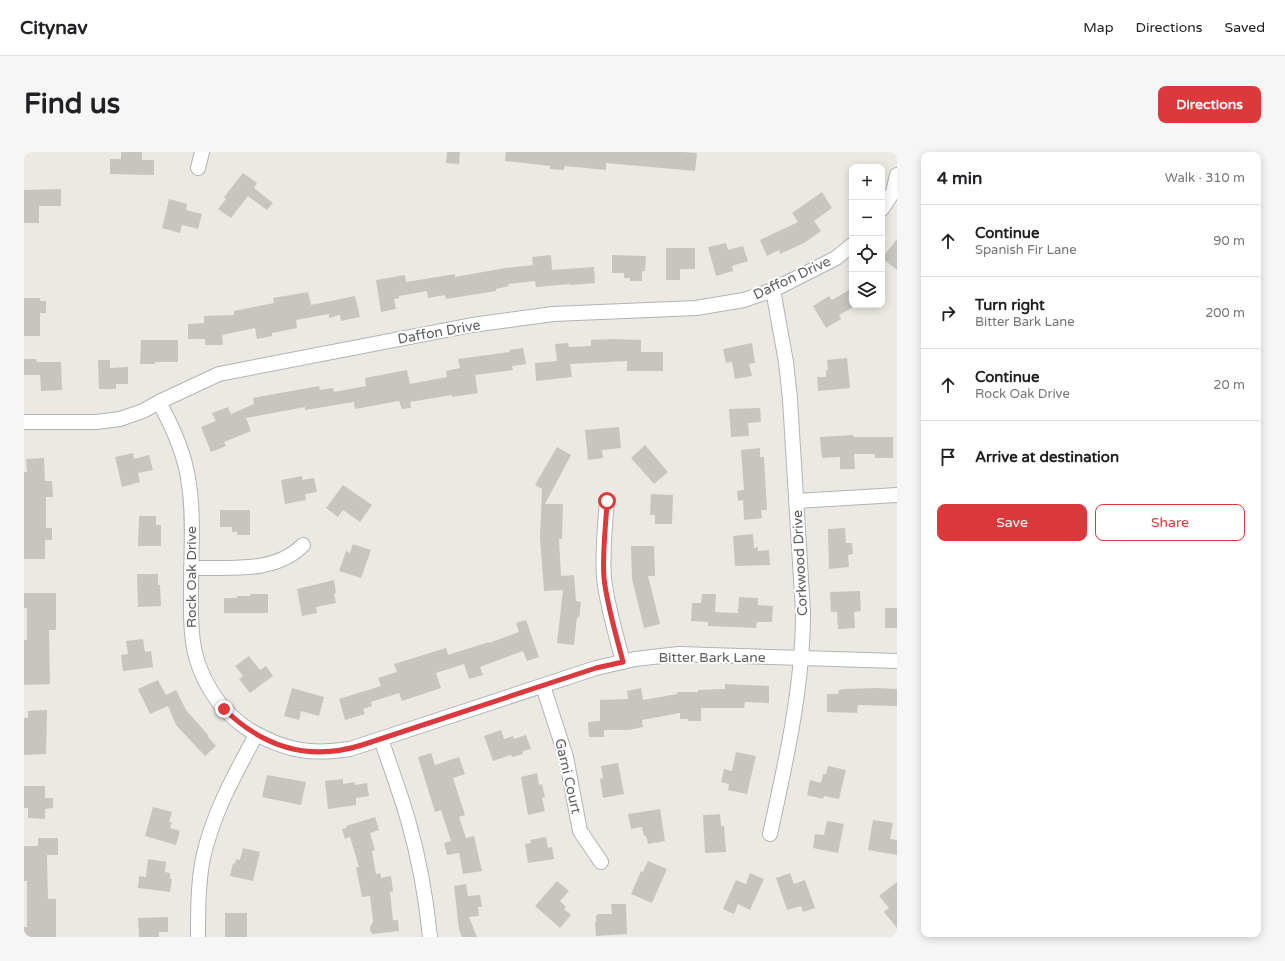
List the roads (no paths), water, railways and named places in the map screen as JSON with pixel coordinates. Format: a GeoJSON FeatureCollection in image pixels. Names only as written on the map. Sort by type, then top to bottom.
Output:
{"type":"FeatureCollection","features":[{"type":"Feature","properties":{"kind":"street"},"geometry":{"type":"LineString","coordinates":[[198,168],[202,152]]}},
{"type":"Feature","properties":{"kind":"street"},"geometry":{"type":"LineString","coordinates":[[885,204],[893,192],[897,175]]}},
{"type":"Feature","properties":{"kind":"street","name":"Daffon Drive"},"geometry":{"type":"LineString","coordinates":[[24,422],[97,422],[120,419],[143,411],[219,374],[472,325],[554,314],[696,308],[744,300],[774,290],[836,258],[849,247]]}},
{"type":"Feature","properties":{"kind":"street","name":"Corkwood Drive"},"geometry":{"type":"LineString","coordinates":[[770,834],[797,702],[802,658],[803,612],[788,381],[774,290]]}},
{"type":"Feature","properties":{"kind":"street","name":"Rock Oak Drive"},"geometry":{"type":"LineString","coordinates":[[159,402],[176,436],[189,482],[192,506],[191,633],[194,651],[199,668],[210,690],[224,709],[256,735]]}},
{"type":"Feature","properties":{"kind":"street"},"geometry":{"type":"LineString","coordinates":[[796,501],[897,495]]}},
{"type":"Feature","properties":{"kind":"street"},"geometry":{"type":"LineString","coordinates":[[607,501],[603,553],[604,576],[607,599],[623,662]]}},
{"type":"Feature","properties":{"kind":"street"},"geometry":{"type":"LineString","coordinates":[[191,568],[258,566],[279,561],[296,552],[303,545]]}},
{"type":"Feature","properties":{"kind":"street","name":"Bitter Bark Lane"},"geometry":{"type":"LineString","coordinates":[[256,735],[290,749],[308,752],[332,752],[350,749],[596,668],[654,656],[679,654],[897,662]]}},
{"type":"Feature","properties":{"kind":"street","name":"Garni Court"},"geometry":{"type":"LineString","coordinates":[[543,686],[566,757],[580,831],[601,862]]}},
{"type":"Feature","properties":{"kind":"street"},"geometry":{"type":"LineString","coordinates":[[198,937],[200,883],[203,859],[209,835],[226,793],[256,735]]}},
{"type":"Feature","properties":{"kind":"street"},"geometry":{"type":"LineString","coordinates":[[381,739],[412,834],[422,881],[430,937]]}}]}
